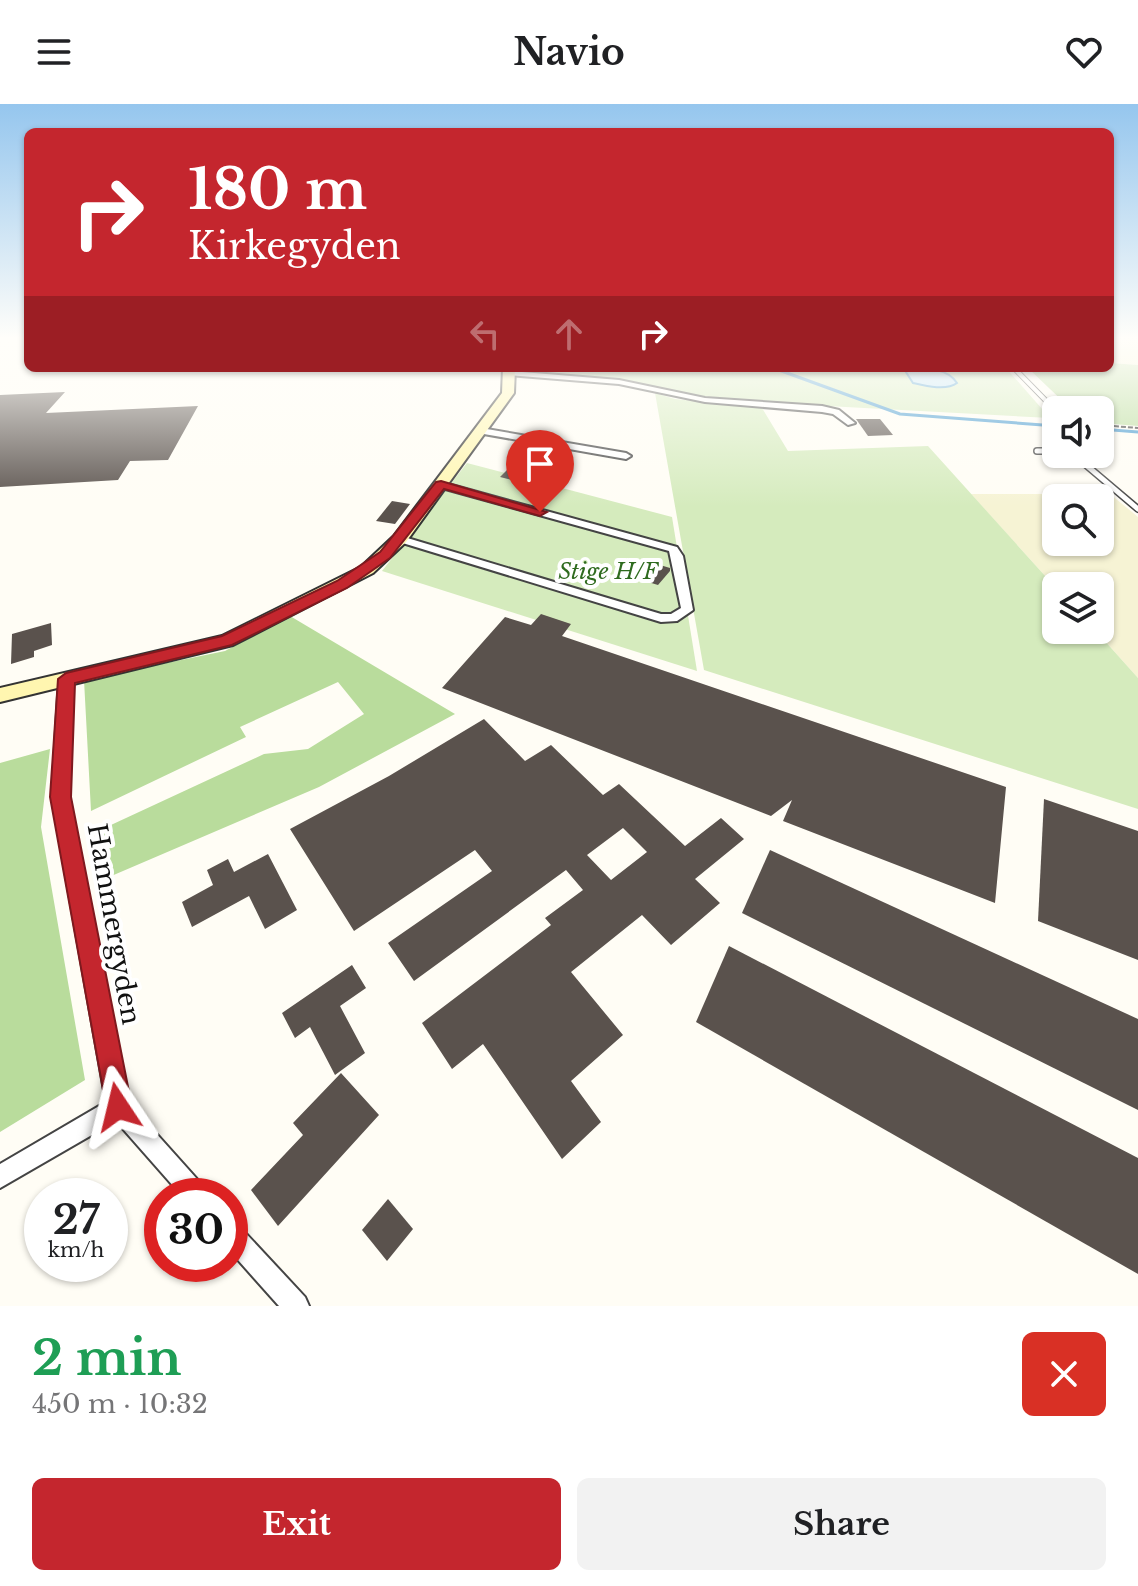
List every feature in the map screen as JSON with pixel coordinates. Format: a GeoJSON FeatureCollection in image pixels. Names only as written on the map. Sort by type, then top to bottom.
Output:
{"type":"FeatureCollection","features":[{"type":"Feature","properties":{"kind":"street"},"geometry":{"type":"LineString","coordinates":[[0,695],[227,641],[367,570],[400,539],[507,394]]}},
{"type":"Feature","properties":{"kind":"street"},"geometry":{"type":"LineString","coordinates":[[677,394],[705,400],[822,409],[836,412],[851,423]]}},
{"type":"Feature","properties":{"kind":"street"},"geometry":{"type":"LineString","coordinates":[[481,431],[626,456]]}},
{"type":"Feature","properties":{"kind":"street"},"geometry":{"type":"LineString","coordinates":[[400,539],[661,618],[680,616],[687,610],[673,549],[441,485]]}},
{"type":"Feature","properties":{"kind":"street","name":"Hammergyden"},"geometry":{"type":"LineString","coordinates":[[66,679],[60,797],[118,1107]]}},
{"type":"Feature","properties":{"kind":"street"},"geometry":{"type":"LineString","coordinates":[[0,1177],[118,1107],[181,1178]]}},
{"type":"Feature","properties":{"kind":"street"},"geometry":{"type":"LineString","coordinates":[[248,1253],[296,1306]]}},
{"type":"Feature","properties":{"kind":"lane"},"geometry":{"type":"LineString","coordinates":[[1037,451],[1042,451]]}},
{"type":"Feature","properties":{"kind":"lane"},"geometry":{"type":"LineString","coordinates":[[1090,468],[1138,509]]}},
{"type":"Feature","properties":{"kind":"path"},"geometry":{"type":"LineString","coordinates":[[1114,426],[1138,428]]}},
{"type":"Feature","properties":{"kind":"shaded area"},"geometry":{"type":"Polygon","coordinates":[[[971,494],[1042,494],[1042,556],[1114,556],[1114,497],[1138,517],[1138,678],[1108,644],[1114,644],[1114,572],[1042,573],[971,494]]]}},
{"type":"Feature","properties":{"kind":"green space"},"geometry":{"type":"Polygon","coordinates":[[[655,394],[762,408],[788,451],[928,446],[1042,572],[1042,644],[1108,644],[1138,678],[1138,809],[704,670],[655,394]]]}},
{"type":"Feature","properties":{"kind":"green space"},"geometry":{"type":"Polygon","coordinates":[[[686,394],[1029,394],[1042,409],[1042,418],[754,402],[686,394]]]}},
{"type":"Feature","properties":{"kind":"green space"},"geometry":{"type":"Polygon","coordinates":[[[1055,394],[1138,394],[1138,426],[1114,424],[1114,396],[1055,394]]]}},
{"type":"Feature","properties":{"kind":"green space","name":"Stige H/F"},"geometry":{"type":"Polygon","coordinates":[[[467,463],[672,517],[697,671],[382,571],[467,463]]]}},
{"type":"Feature","properties":{"kind":"green space"},"geometry":{"type":"Polygon","coordinates":[[[290,616],[455,714],[319,787],[109,877],[98,831],[264,754],[308,749],[364,714],[338,682],[240,727],[246,737],[91,811],[84,680],[225,651],[290,616]]]}},
{"type":"Feature","properties":{"kind":"green space"},"geometry":{"type":"Polygon","coordinates":[[[50,749],[41,827],[85,1080],[0,1132],[0,763],[50,749]]]}},
{"type":"Feature","properties":{"kind":"building"},"geometry":{"type":"Polygon","coordinates":[[[63,394],[46,413],[198,406],[168,460],[130,461],[118,480],[0,487],[0,395],[63,394]]]}},
{"type":"Feature","properties":{"kind":"building"},"geometry":{"type":"Polygon","coordinates":[[[856,419],[880,419],[893,435],[868,436],[856,419]]]}},
{"type":"Feature","properties":{"kind":"building"},"geometry":{"type":"Polygon","coordinates":[[[513,464],[544,472],[531,485],[500,477],[513,464]]]}},
{"type":"Feature","properties":{"kind":"building"},"geometry":{"type":"Polygon","coordinates":[[[392,501],[410,504],[395,524],[376,521],[392,501]]]}},
{"type":"Feature","properties":{"kind":"building"},"geometry":{"type":"Polygon","coordinates":[[[660,565],[670,568],[670,571],[658,585],[618,573],[660,565]]]}},
{"type":"Feature","properties":{"kind":"building"},"geometry":{"type":"Polygon","coordinates":[[[541,614],[571,624],[562,636],[1006,787],[995,903],[783,821],[792,800],[771,816],[442,688],[505,617],[531,625],[541,614]]]}},
{"type":"Feature","properties":{"kind":"building"},"geometry":{"type":"Polygon","coordinates":[[[51,623],[52,645],[34,651],[34,657],[11,664],[12,634],[51,623]]]}},
{"type":"Feature","properties":{"kind":"building"},"geometry":{"type":"Polygon","coordinates":[[[484,719],[525,761],[551,745],[603,795],[619,784],[685,846],[721,818],[744,839],[695,879],[720,903],[671,945],[642,915],[571,972],[623,1035],[571,1081],[601,1122],[562,1159],[483,1044],[452,1069],[422,1023],[551,925],[545,918],[583,890],[566,870],[414,981],[388,943],[492,871],[475,850],[354,931],[290,829],[389,776],[484,719]],[[623,828],[587,855],[611,880],[647,852],[623,828]]]}},
{"type":"Feature","properties":{"kind":"building"},"geometry":{"type":"Polygon","coordinates":[[[1044,799],[1138,831],[1138,960],[1038,921],[1044,799]]]}},
{"type":"Feature","properties":{"kind":"building"},"geometry":{"type":"Polygon","coordinates":[[[770,850],[1138,1019],[1138,1110],[742,913],[770,850]]]}},
{"type":"Feature","properties":{"kind":"building"},"geometry":{"type":"Polygon","coordinates":[[[268,854],[297,910],[265,929],[249,896],[192,927],[182,902],[213,885],[207,870],[228,859],[234,872],[268,854]]]}},
{"type":"Feature","properties":{"kind":"building"},"geometry":{"type":"Polygon","coordinates":[[[729,946],[1138,1158],[1138,1274],[696,1022],[729,946]]]}},
{"type":"Feature","properties":{"kind":"building"},"geometry":{"type":"Polygon","coordinates":[[[352,965],[366,988],[340,1006],[365,1053],[335,1075],[310,1027],[295,1038],[282,1013],[352,965]]]}},
{"type":"Feature","properties":{"kind":"building"},"geometry":{"type":"Polygon","coordinates":[[[341,1073],[379,1115],[278,1226],[251,1190],[303,1135],[293,1123],[341,1073]]]}},
{"type":"Feature","properties":{"kind":"building"},"geometry":{"type":"Polygon","coordinates":[[[388,1199],[413,1229],[387,1261],[362,1230],[388,1199]]]}},
{"type":"Feature","properties":{"kind":"waterway"},"geometry":{"type":"LineString","coordinates":[[845,394],[900,414],[1042,425]]}},
{"type":"Feature","properties":{"kind":"waterway"},"geometry":{"type":"LineString","coordinates":[[1114,430],[1138,432]]}},
{"type":"Feature","properties":{"kind":"route"},"geometry":{"type":"LineString","coordinates":[[118,1107],[60,797],[66,679],[227,641],[310,601],[367,570],[385,555],[441,485],[540,512]]}}]}
